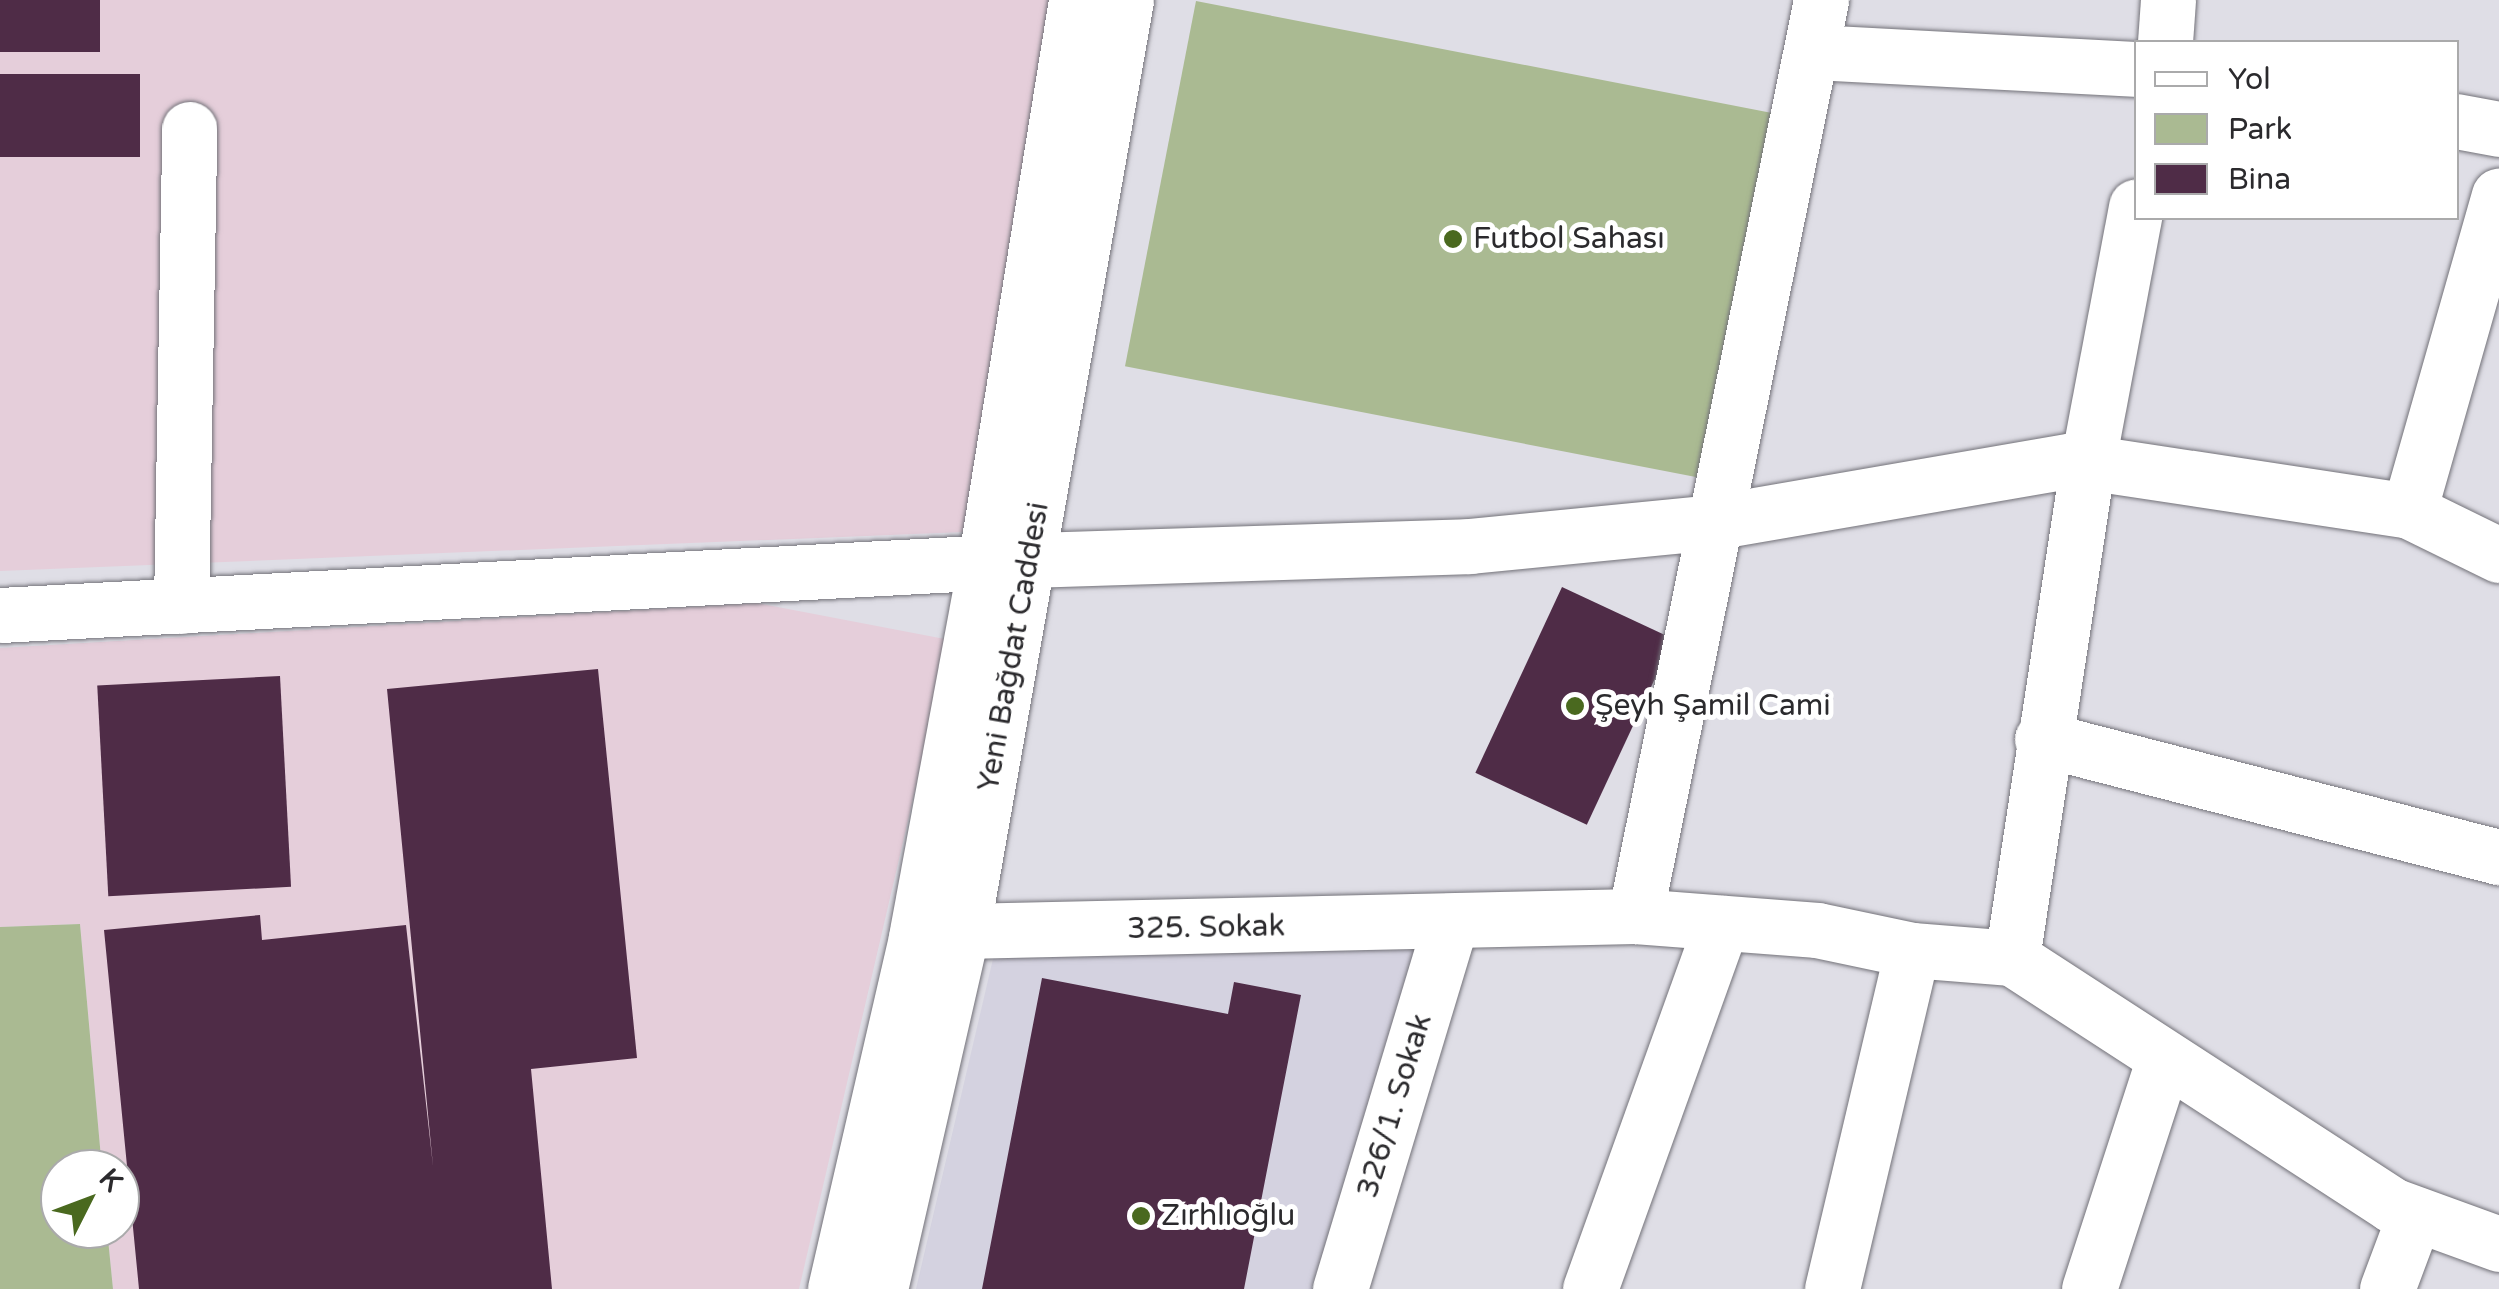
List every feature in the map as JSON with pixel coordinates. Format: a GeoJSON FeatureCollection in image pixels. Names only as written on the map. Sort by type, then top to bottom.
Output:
{"type":"FeatureCollection","features":[{"type":"Feature","properties":{"kind":"street","name":"Yeni Bağdat Caddesi"},"geometry":{"type":"LineString","coordinates":[[880,1289],[962,931],[1076,0]]}},
{"type":"Feature","properties":{"kind":"street","name":"Yeni Bağdat Caddesi"},"geometry":{"type":"LineString","coordinates":[[835,1289],[1008,562],[1126,0]]}},
{"type":"Feature","properties":{"kind":"street"},"geometry":{"type":"LineString","coordinates":[[2165,40],[2168,0]]}},
{"type":"Feature","properties":{"kind":"street"},"geometry":{"type":"LineString","coordinates":[[1635,916],[1817,26],[2134,69]]}},
{"type":"Feature","properties":{"kind":"street"},"geometry":{"type":"LineString","coordinates":[[2459,122],[2499,129]]}},
{"type":"Feature","properties":{"kind":"street"},"geometry":{"type":"LineString","coordinates":[[181,606],[189,129]]}},
{"type":"Feature","properties":{"kind":"street"},"geometry":{"type":"LineString","coordinates":[[2408,511],[2499,196]]}},
{"type":"Feature","properties":{"kind":"street"},"geometry":{"type":"LineString","coordinates":[[2134,217],[2042,738],[2012,958],[2163,1061],[2415,1214],[2499,1244]]}},
{"type":"Feature","properties":{"kind":"street"},"geometry":{"type":"LineString","coordinates":[[0,616],[1008,562],[1470,546],[1714,522],[2088,462],[2408,511],[2499,555]]}},
{"type":"Feature","properties":{"kind":"street"},"geometry":{"type":"LineString","coordinates":[[2042,738],[2499,857]]}},
{"type":"Feature","properties":{"kind":"street","name":"325. Sokak"},"geometry":{"type":"LineString","coordinates":[[962,931],[1450,924],[1635,916],[1817,930],[1912,950],[2012,958]]}},
{"type":"Feature","properties":{"kind":"street"},"geometry":{"type":"LineString","coordinates":[[1590,1289],[1722,923]]}},
{"type":"Feature","properties":{"kind":"street","name":"326/1. Sokak"},"geometry":{"type":"LineString","coordinates":[[1340,1289],[1450,924]]}},
{"type":"Feature","properties":{"kind":"street"},"geometry":{"type":"LineString","coordinates":[[1832,1289],[1912,950]]}},
{"type":"Feature","properties":{"kind":"street"},"geometry":{"type":"LineString","coordinates":[[2089,1289],[2163,1061]]}},
{"type":"Feature","properties":{"kind":"street"},"geometry":{"type":"LineString","coordinates":[[2387,1289],[2415,1214]]}},
{"type":"Feature","properties":{"kind":"shaded area"},"geometry":{"type":"Polygon","coordinates":[[[0,0],[1059,0],[964,532],[0,571],[0,0]]]}},
{"type":"Feature","properties":{"kind":"shaded area"},"geometry":{"type":"Polygon","coordinates":[[[757,603],[950,640],[799,1289],[113,1289],[109,1249],[140,1249],[140,1149],[100,1149],[80,924],[0,927],[0,648],[757,603]]]}},
{"type":"Feature","properties":{"kind":"shaded area"},"geometry":{"type":"Polygon","coordinates":[[[996,946],[1418,950],[1314,1289],[916,1289],[996,946]]]}},
{"type":"Feature","properties":{"kind":"green space","name":"Futbol Sahası"},"geometry":{"type":"Polygon","coordinates":[[[1196,1],[1777,114],[1706,479],[1125,366],[1196,1]]]}},
{"type":"Feature","properties":{"kind":"green space"},"geometry":{"type":"Polygon","coordinates":[[[80,924],[100,1149],[40,1149],[40,1249],[109,1249],[113,1289],[0,1289],[0,927],[80,924]]]}},
{"type":"Feature","properties":{"kind":"building"},"geometry":{"type":"Polygon","coordinates":[[[0,0],[100,0],[100,52],[0,52],[0,0]]]}},
{"type":"Feature","properties":{"kind":"building"},"geometry":{"type":"Polygon","coordinates":[[[0,74],[140,74],[140,157],[0,157],[0,74]]]}},
{"type":"Feature","properties":{"kind":"building","name":"Şeyh Şamil Cami"},"geometry":{"type":"Polygon","coordinates":[[[1562,587],[1673,639],[1587,825],[1475,773],[1562,587]]]}},
{"type":"Feature","properties":{"kind":"building"},"geometry":{"type":"Polygon","coordinates":[[[598,669],[637,1058],[531,1069],[552,1289],[139,1289],[135,1249],[140,1249],[140,1149],[125,1149],[104,930],[260,915],[262,940],[406,925],[433,1166],[387,689],[598,669]]]}},
{"type":"Feature","properties":{"kind":"building"},"geometry":{"type":"Polygon","coordinates":[[[280,676],[291,887],[108,896],[97,686],[280,676]]]}},
{"type":"Feature","properties":{"kind":"building"},"geometry":{"type":"Polygon","coordinates":[[[1042,978],[1228,1014],[1234,982],[1301,995],[1244,1289],[982,1289],[1042,978]]]}},
{"type":"Feature","properties":{"kind":"place","name":"Futbol Sahası"},"geometry":{"type":"Point","coordinates":[1453,239]}},
{"type":"Feature","properties":{"kind":"place","name":"Şeyh Şamil Cami"},"geometry":{"type":"Point","coordinates":[1575,706]}},
{"type":"Feature","properties":{"kind":"place","name":"Zırhlıoğlu"},"geometry":{"type":"Point","coordinates":[1141,1216]}}]}
